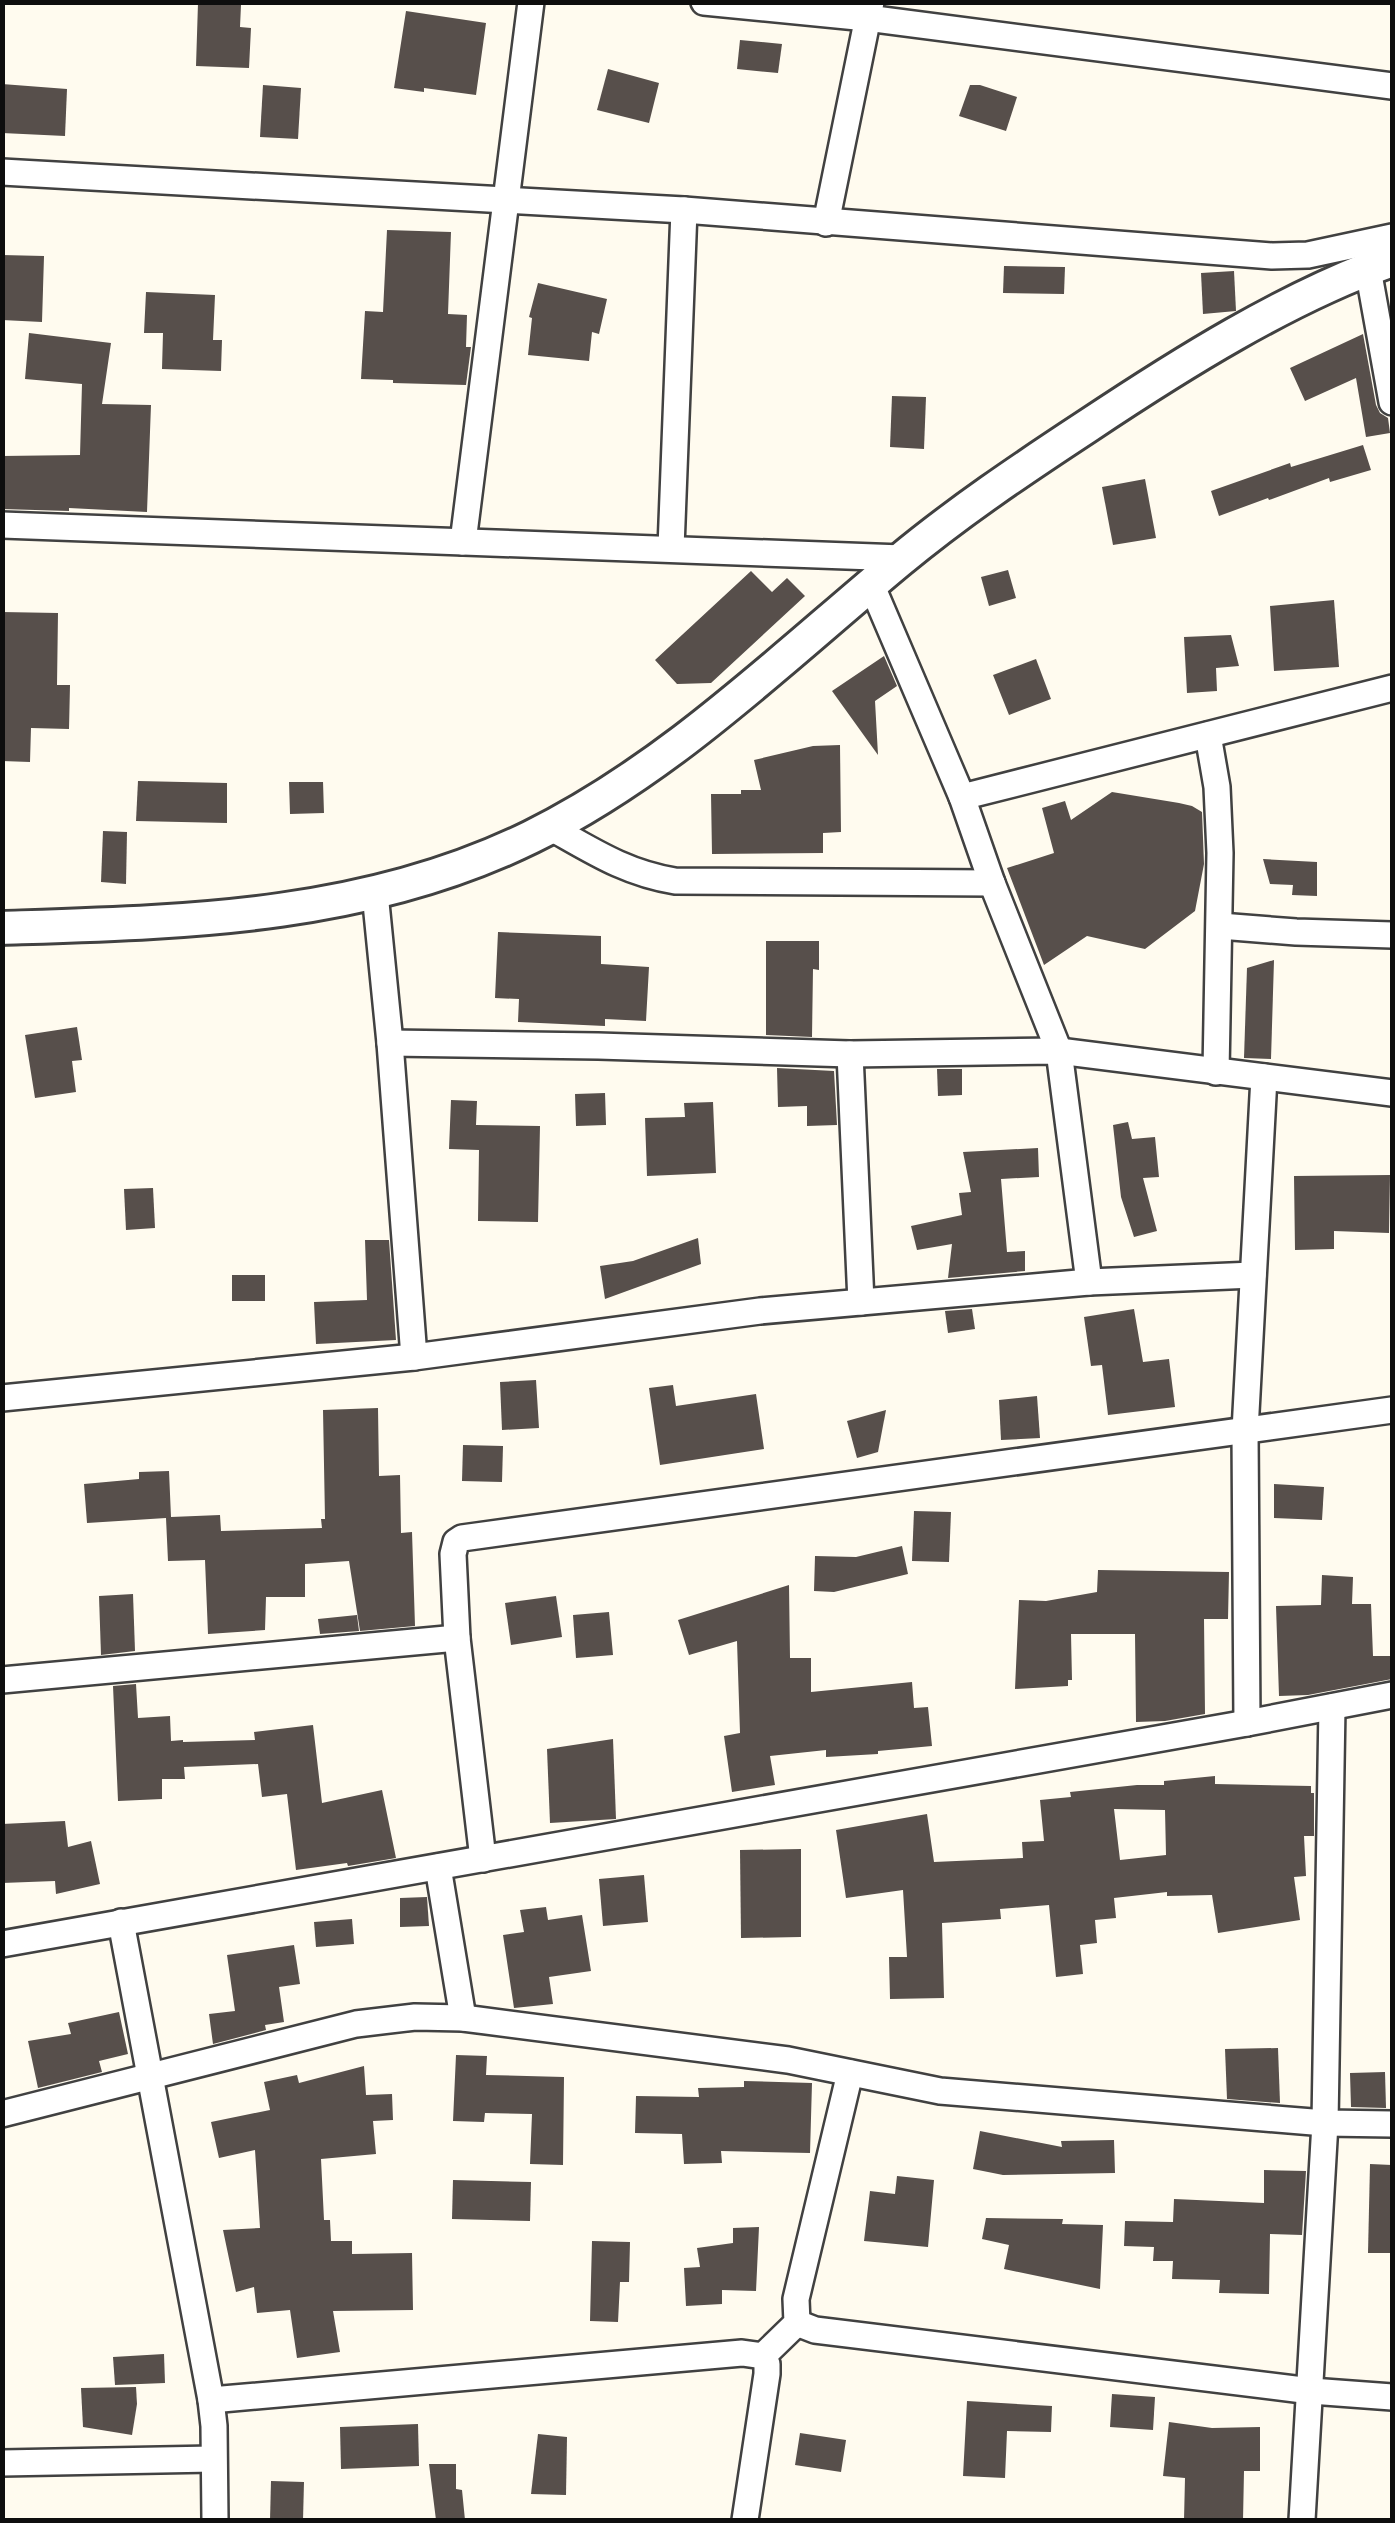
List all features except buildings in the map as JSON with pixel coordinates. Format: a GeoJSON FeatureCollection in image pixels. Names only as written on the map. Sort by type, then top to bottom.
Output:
{"type":"FeatureCollection","features":[{"type":"Feature","properties":{"kind":"street"},"geometry":{"type":"LineString","coordinates":[[463,542],[531,2]]}},
{"type":"Feature","properties":{"kind":"street"},"geometry":{"type":"LineString","coordinates":[[704,2],[869,10],[1392,86]]}},
{"type":"Feature","properties":{"kind":"street"},"geometry":{"type":"LineString","coordinates":[[826,222],[869,10]]}},
{"type":"Feature","properties":{"kind":"street"},"geometry":{"type":"LineString","coordinates":[[2,172],[684,210],[1272,256],[1308,255],[1392,237]]}},
{"type":"Feature","properties":{"kind":"street"},"geometry":{"type":"LineString","coordinates":[[671,548],[684,210]]}},
{"type":"Feature","properties":{"kind":"street"},"geometry":{"type":"LineString","coordinates":[[2,928],[168,923],[324,904],[375,894],[458,867],[532,836],[618,788],[686,740],[965,508],[1141,390],[1256,322],[1380,264],[1392,402]]}},
{"type":"Feature","properties":{"kind":"street"},"geometry":{"type":"LineString","coordinates":[[2,526],[902,558]]}},
{"type":"Feature","properties":{"kind":"street"},"geometry":{"type":"LineString","coordinates":[[871,584],[962,796],[1059,1051],[1089,1282]]}},
{"type":"Feature","properties":{"kind":"street"},"geometry":{"type":"LineString","coordinates":[[962,796],[1392,688]]}},
{"type":"Feature","properties":{"kind":"street"},"geometry":{"type":"LineString","coordinates":[[1208,735],[1217,786],[1220,852],[1216,1072]]}},
{"type":"Feature","properties":{"kind":"street"},"geometry":{"type":"LineString","coordinates":[[548,826],[626,869],[674,881],[992,883]]}},
{"type":"Feature","properties":{"kind":"street"},"geometry":{"type":"LineString","coordinates":[[375,894],[414,1358]]}},
{"type":"Feature","properties":{"kind":"street"},"geometry":{"type":"LineString","coordinates":[[1220,926],[1392,935]]}},
{"type":"Feature","properties":{"kind":"street"},"geometry":{"type":"LineString","coordinates":[[390,1043],[850,1054],[1059,1051],[1392,1092]]}},
{"type":"Feature","properties":{"kind":"street"},"geometry":{"type":"LineString","coordinates":[[850,1054],[862,1302]]}},
{"type":"Feature","properties":{"kind":"street"},"geometry":{"type":"LineString","coordinates":[[1247,1723],[1245,1431],[1264,1078]]}},
{"type":"Feature","properties":{"kind":"street"},"geometry":{"type":"LineString","coordinates":[[2,1398],[414,1358],[760,1311],[1089,1282],[1253,1274]]}},
{"type":"Feature","properties":{"kind":"street"},"geometry":{"type":"LineString","coordinates":[[483,1859],[457,1638],[453,1554],[456,1542],[462,1538],[1392,1410]]}},
{"type":"Feature","properties":{"kind":"street"},"geometry":{"type":"LineString","coordinates":[[2,1680],[457,1638]]}},
{"type":"Feature","properties":{"kind":"street"},"geometry":{"type":"LineString","coordinates":[[2,1944],[1392,1695]]}},
{"type":"Feature","properties":{"kind":"street"},"geometry":{"type":"LineString","coordinates":[[1302,2520],[1326,2123],[1332,1707]]}},
{"type":"Feature","properties":{"kind":"street"},"geometry":{"type":"LineString","coordinates":[[438,1868],[463,2018]]}},
{"type":"Feature","properties":{"kind":"street"},"geometry":{"type":"LineString","coordinates":[[121,1922],[210,2400],[216,2520]]}},
{"type":"Feature","properties":{"kind":"street"},"geometry":{"type":"LineString","coordinates":[[2,2114],[356,2024],[415,2017],[463,2018],[788,2060],[940,2091],[1326,2123],[1392,2124]]}},
{"type":"Feature","properties":{"kind":"street"},"geometry":{"type":"LineString","coordinates":[[764,2356],[797,2324],[796,2300],[850,2073]]}},
{"type":"Feature","properties":{"kind":"street"},"geometry":{"type":"LineString","coordinates":[[797,2324],[815,2330],[1392,2397]]}},
{"type":"Feature","properties":{"kind":"street"},"geometry":{"type":"LineString","coordinates":[[210,2400],[742,2353],[764,2356]]}},
{"type":"Feature","properties":{"kind":"street"},"geometry":{"type":"LineString","coordinates":[[745,2520],[767,2374],[764,2356]]}},
{"type":"Feature","properties":{"kind":"street"},"geometry":{"type":"LineString","coordinates":[[2,2463],[213,2459]]}}]}
